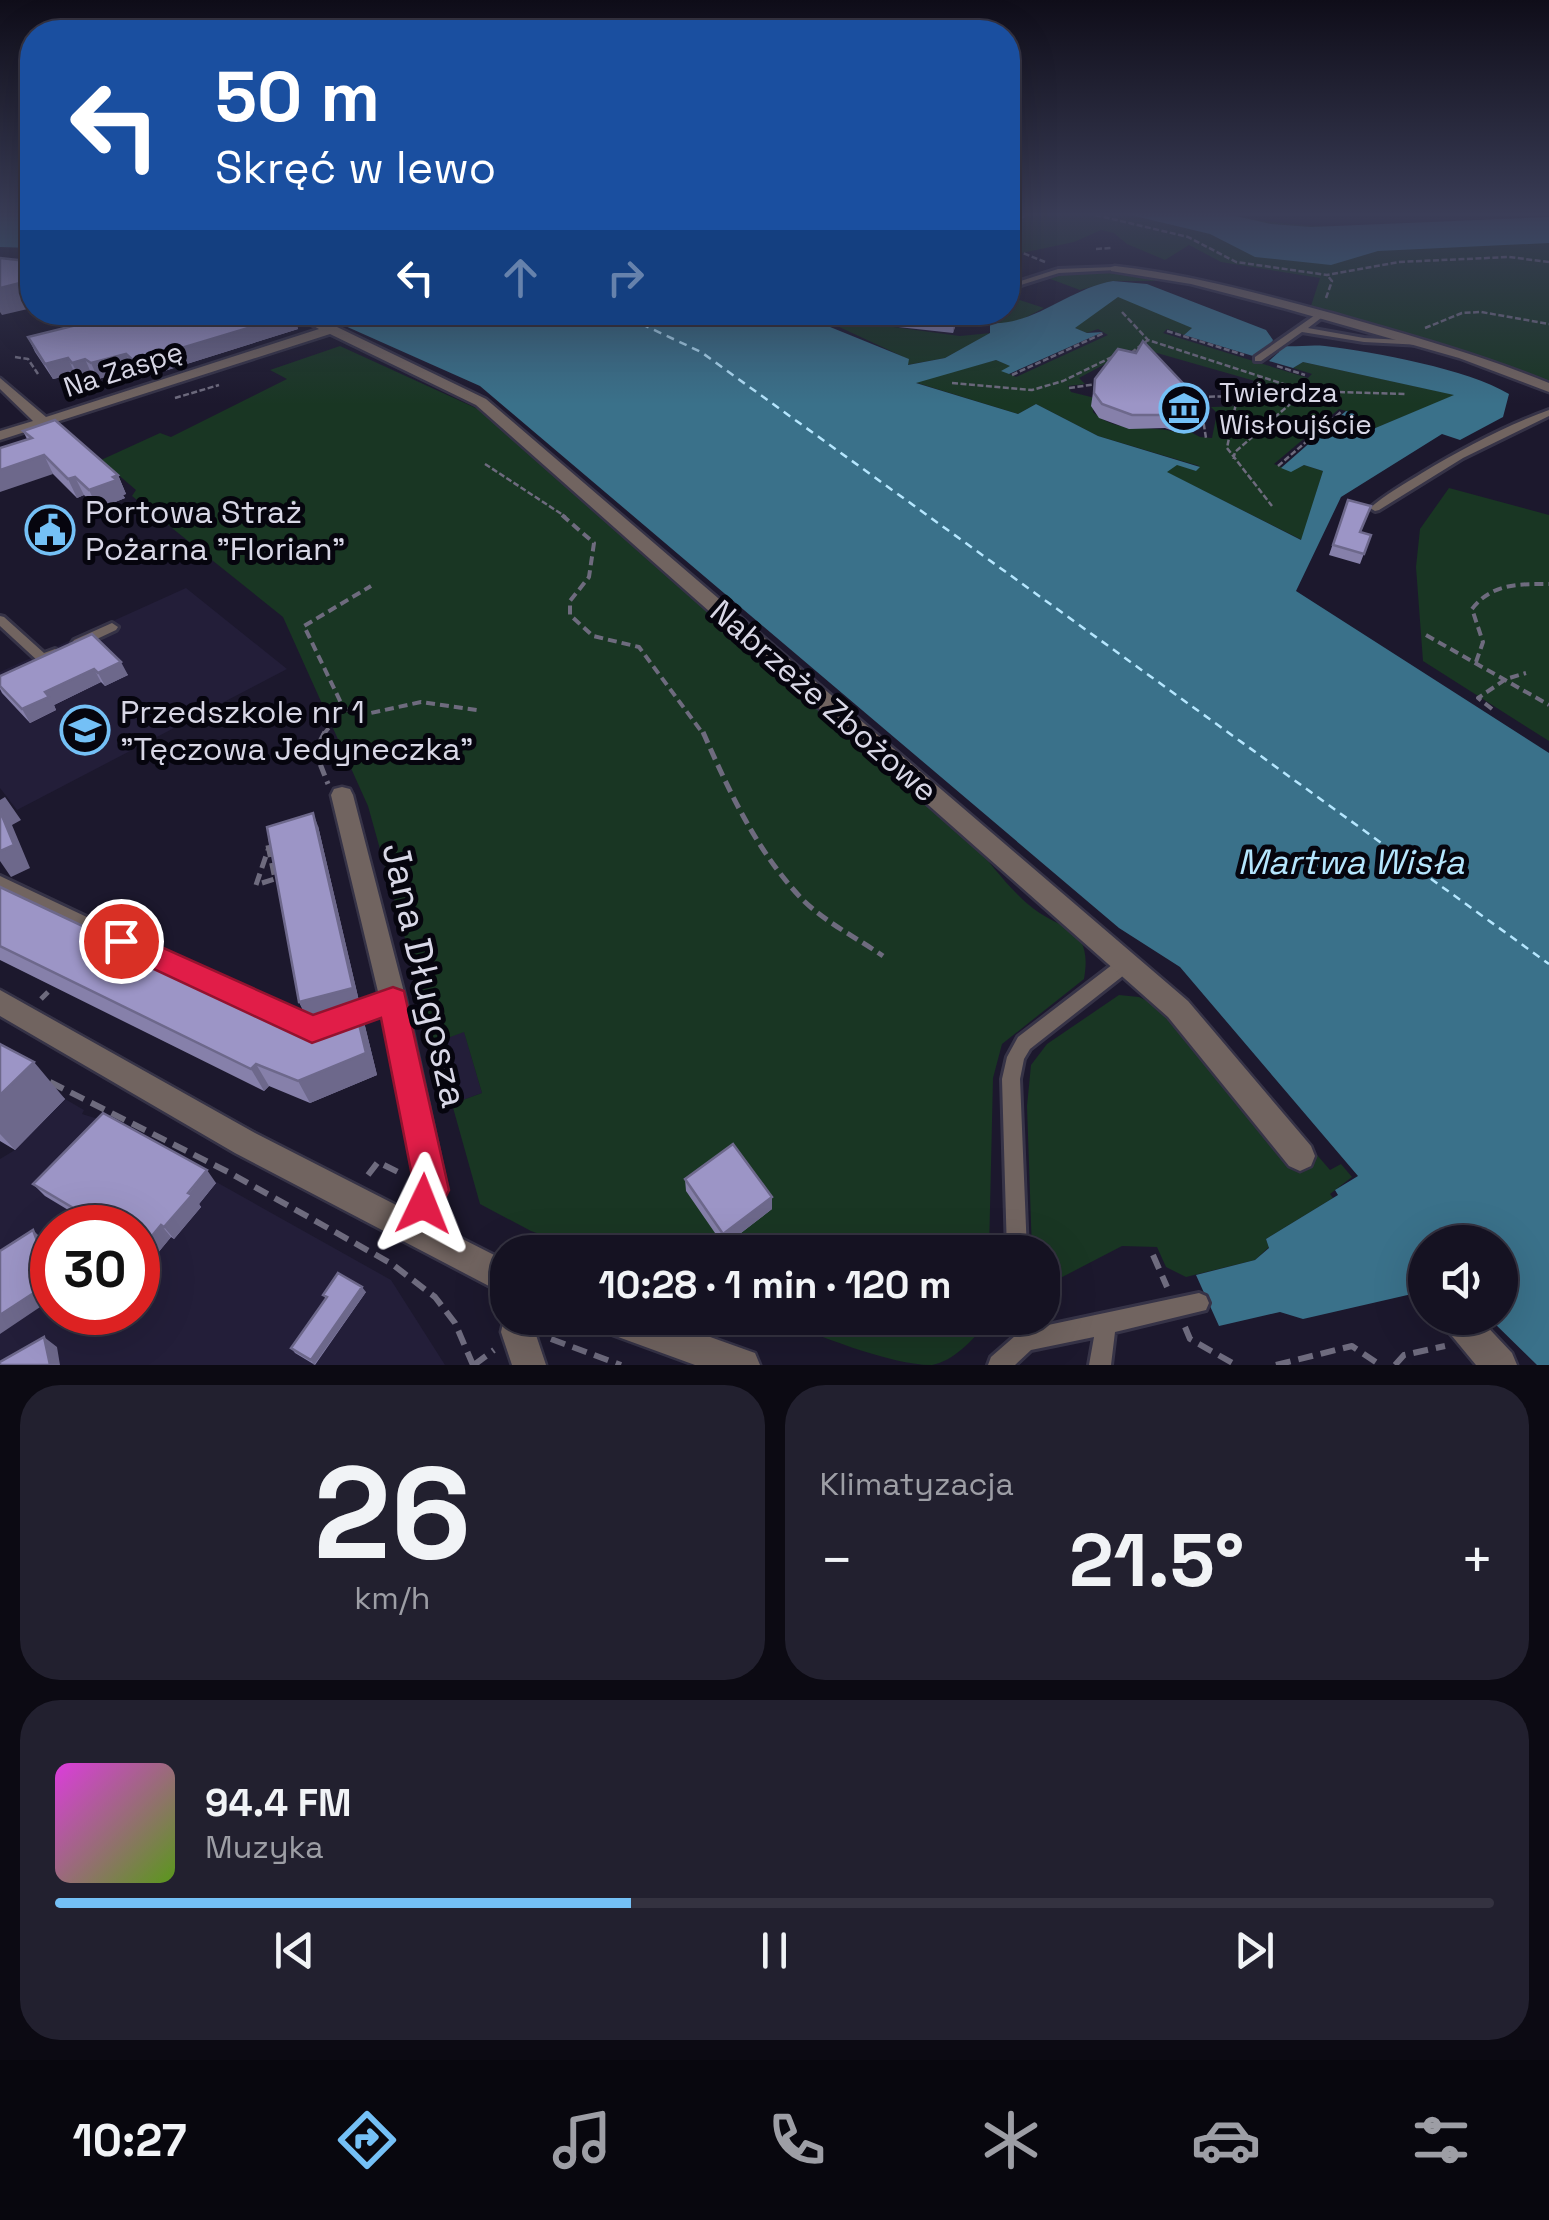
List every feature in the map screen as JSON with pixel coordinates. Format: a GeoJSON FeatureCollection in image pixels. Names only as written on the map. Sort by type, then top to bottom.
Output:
{"type":"FeatureCollection","features":[{"type":"Feature","properties":{"kind":"street"},"geometry":{"type":"LineString","coordinates":[[1170,277],[1425,343],[1549,388]]}},
{"type":"Feature","properties":{"kind":"street","name":"Nabrzeże Zbożowe"},"geometry":{"type":"LineString","coordinates":[[316,325],[481,402],[1178,1008],[1300,1156]]}},
{"type":"Feature","properties":{"kind":"street","name":"Na Zaspę"},"geometry":{"type":"LineString","coordinates":[[0,436],[325,331]]}},
{"type":"Feature","properties":{"kind":"street"},"geometry":{"type":"LineString","coordinates":[[0,382],[43,422]]}},
{"type":"Feature","properties":{"kind":"street","name":"Jana Długosza"},"geometry":{"type":"LineString","coordinates":[[342,795],[393,1000],[432,1190],[409,1226]]}},
{"type":"Feature","properties":{"kind":"street"},"geometry":{"type":"LineString","coordinates":[[0,1002],[245,1143],[490,1270]]}},
{"type":"Feature","properties":{"kind":"street"},"geometry":{"type":"LineString","coordinates":[[522,1335],[530,1365]]}},
{"type":"Feature","properties":{"kind":"street"},"geometry":{"type":"LineString","coordinates":[[659,1335],[743,1365]]}},
{"type":"Feature","properties":{"kind":"street"},"geometry":{"type":"LineString","coordinates":[[1461,1335],[1475,1340],[1500,1365]]}},
{"type":"Feature","properties":{"kind":"lane"},"geometry":{"type":"LineString","coordinates":[[1258,360],[1321,314]]}},
{"type":"Feature","properties":{"kind":"lane"},"geometry":{"type":"LineString","coordinates":[[1300,330],[1364,340],[1425,343]]}},
{"type":"Feature","properties":{"kind":"lane"},"geometry":{"type":"LineString","coordinates":[[1375,508],[1427,472],[1549,412]]}},
{"type":"Feature","properties":{"kind":"lane"},"geometry":{"type":"LineString","coordinates":[[43,422],[52,436]]}},
{"type":"Feature","properties":{"kind":"lane"},"geometry":{"type":"LineString","coordinates":[[0,620],[42,659],[112,628]]}},
{"type":"Feature","properties":{"kind":"lane"},"geometry":{"type":"LineString","coordinates":[[0,882],[301,1026]]}},
{"type":"Feature","properties":{"kind":"lane"},"geometry":{"type":"LineString","coordinates":[[1016,1235],[1011,1080],[1016,1058],[1024,1042],[1127,963]]}},
{"type":"Feature","properties":{"kind":"lane"},"geometry":{"type":"LineString","coordinates":[[330,1024],[393,1000]]}},
{"type":"Feature","properties":{"kind":"lane"},"geometry":{"type":"LineString","coordinates":[[1000,1365],[1026,1340],[1199,1303]]}},
{"type":"Feature","properties":{"kind":"lane"},"geometry":{"type":"LineString","coordinates":[[1100,1365],[1106,1324]]}},
{"type":"Feature","properties":{"kind":"lane"},"geometry":{"type":"LineString","coordinates":[[1025,1335],[1026,1340]]}},
{"type":"Feature","properties":{"kind":"path"},"geometry":{"type":"LineString","coordinates":[[1321,314],[1332,281],[1328,277]]}},
{"type":"Feature","properties":{"kind":"path"},"geometry":{"type":"LineString","coordinates":[[1122,312],[1148,340],[1305,391],[1407,394]]}},
{"type":"Feature","properties":{"kind":"path"},"geometry":{"type":"LineString","coordinates":[[1396,335],[1462,313],[1481,312],[1549,324]]}},
{"type":"Feature","properties":{"kind":"path"},"geometry":{"type":"LineString","coordinates":[[1167,331],[1305,375]]}},
{"type":"Feature","properties":{"kind":"path"},"geometry":{"type":"LineString","coordinates":[[1012,375],[1104,334]]}},
{"type":"Feature","properties":{"kind":"path"},"geometry":{"type":"LineString","coordinates":[[952,383],[1032,390],[1063,381],[1148,340]]}},
{"type":"Feature","properties":{"kind":"path"},"geometry":{"type":"LineString","coordinates":[[1128,365],[1130,350]]}},
{"type":"Feature","properties":{"kind":"path"},"geometry":{"type":"LineString","coordinates":[[15,357],[28,360],[38,374]]}},
{"type":"Feature","properties":{"kind":"path"},"geometry":{"type":"LineString","coordinates":[[1206,438],[1199,407],[1185,398],[1281,397],[1275,390],[1256,383],[1260,377]]}},
{"type":"Feature","properties":{"kind":"path"},"geometry":{"type":"LineString","coordinates":[[1069,388],[1108,382]]}},
{"type":"Feature","properties":{"kind":"path"},"geometry":{"type":"LineString","coordinates":[[1248,396],[1253,390]]}},
{"type":"Feature","properties":{"kind":"path"},"geometry":{"type":"LineString","coordinates":[[1233,460],[1235,452],[1305,391]]}},
{"type":"Feature","properties":{"kind":"path"},"geometry":{"type":"LineString","coordinates":[[1237,398],[1227,448],[1272,506]]}},
{"type":"Feature","properties":{"kind":"path"},"geometry":{"type":"LineString","coordinates":[[1278,466],[1342,411]]}},
{"type":"Feature","properties":{"kind":"path"},"geometry":{"type":"LineString","coordinates":[[484,464],[577,525],[594,544],[589,577],[570,601],[570,615],[593,636],[640,646],[699,724],[733,799],[763,850],[803,900],[883,956]]}},
{"type":"Feature","properties":{"kind":"path"},"geometry":{"type":"LineString","coordinates":[[1476,662],[1482,654],[1482,631],[1472,609],[1482,593],[1497,587],[1549,584]]}},
{"type":"Feature","properties":{"kind":"path"},"geometry":{"type":"LineString","coordinates":[[344,709],[304,626],[317,615],[355,601],[371,586]]}},
{"type":"Feature","properties":{"kind":"path"},"geometry":{"type":"LineString","coordinates":[[1426,636],[1549,705]]}},
{"type":"Feature","properties":{"kind":"path"},"geometry":{"type":"LineString","coordinates":[[1492,710],[1478,698],[1506,679],[1526,673]]}},
{"type":"Feature","properties":{"kind":"path"},"geometry":{"type":"LineString","coordinates":[[344,709],[366,714],[421,702],[477,710]]}},
{"type":"Feature","properties":{"kind":"path"},"geometry":{"type":"LineString","coordinates":[[342,795],[328,784],[315,751],[323,734],[344,709]]}},
{"type":"Feature","properties":{"kind":"path"},"geometry":{"type":"LineString","coordinates":[[269,847],[259,884],[274,878],[269,847],[268,841],[284,836]]}},
{"type":"Feature","properties":{"kind":"path"},"geometry":{"type":"LineString","coordinates":[[42,1077],[230,1173],[392,1264],[435,1297],[454,1323],[473,1365]]}},
{"type":"Feature","properties":{"kind":"path"},"geometry":{"type":"LineString","coordinates":[[1153,1254],[1190,1339],[1236,1365]]}},
{"type":"Feature","properties":{"kind":"path"},"geometry":{"type":"LineString","coordinates":[[539,1335],[621,1365]]}},
{"type":"Feature","properties":{"kind":"path"},"geometry":{"type":"LineString","coordinates":[[1395,1365],[1404,1355],[1446,1335]]}},
{"type":"Feature","properties":{"kind":"path"},"geometry":{"type":"LineString","coordinates":[[1276,1365],[1352,1346],[1380,1365]]}},
{"type":"Feature","properties":{"kind":"shaded area","name":"Przedszkole nr 1 \"Tęczowa Jedyneczka\""},"geometry":{"type":"Polygon","coordinates":[[[186,588],[287,669],[17,810],[0,788],[0,672],[186,588]]]}},
{"type":"Feature","properties":{"kind":"shaded area"},"geometry":{"type":"Polygon","coordinates":[[[464,1031],[482,1093],[452,1104],[434,1043],[464,1031]]]}},
{"type":"Feature","properties":{"kind":"shaded area"},"geometry":{"type":"Polygon","coordinates":[[[65,1099],[84,1110],[82,1114],[111,1123],[391,1280],[445,1365],[0,1365],[0,1159],[15,1150],[65,1099]]]}},
{"type":"Feature","properties":{"kind":"green space"},"geometry":{"type":"Polygon","coordinates":[[[1045,277],[1158,277],[1157,281],[1113,281],[1080,290],[1045,277]]]}},
{"type":"Feature","properties":{"kind":"green space"},"geometry":{"type":"Polygon","coordinates":[[[1312,277],[1549,277],[1549,382],[1471,354],[1310,309],[1320,278],[1312,277]]]}},
{"type":"Feature","properties":{"kind":"green space"},"geometry":{"type":"Polygon","coordinates":[[[1118,296],[1193,328],[1184,335],[1167,329],[1163,333],[1308,378],[1312,374],[1293,368],[1303,362],[1456,395],[1373,429],[1349,422],[1356,414],[1339,409],[1274,464],[1291,471],[1304,465],[1323,471],[1302,540],[1166,472],[1177,464],[1196,471],[1199,466],[1098,436],[1036,404],[1018,414],[914,382],[996,360],[1011,366],[1003,371],[1016,377],[1108,335],[1098,329],[1087,333],[1074,328],[1118,296]],[[1131,350],[1079,378],[1085,384],[1068,386],[1071,392],[1095,398],[1093,412],[1113,424],[1179,433],[1185,429],[1212,438],[1217,413],[1211,407],[1243,406],[1255,398],[1259,383],[1255,381],[1150,351],[1131,350]]]}},
{"type":"Feature","properties":{"kind":"green space"},"geometry":{"type":"Polygon","coordinates":[[[1020,300],[1044,308],[1020,320],[1020,300]]]}},
{"type":"Feature","properties":{"kind":"green space"},"geometry":{"type":"Polygon","coordinates":[[[835,325],[887,325],[960,336],[991,333],[945,358],[907,365],[908,359],[835,325]]]}},
{"type":"Feature","properties":{"kind":"green space"},"geometry":{"type":"Polygon","coordinates":[[[340,346],[478,409],[973,844],[1026,902],[1080,940],[1086,962],[1084,979],[1002,1044],[993,1078],[989,1235],[542,1235],[480,1204],[452,1104],[482,1093],[464,1032],[434,1043],[368,806],[283,617],[132,496],[136,490],[101,460],[160,433],[171,437],[287,379],[270,370],[340,346]]]}},
{"type":"Feature","properties":{"kind":"green space"},"geometry":{"type":"Polygon","coordinates":[[[1449,488],[1549,515],[1549,741],[1423,661],[1416,567],[1420,529],[1449,488]]]}},
{"type":"Feature","properties":{"kind":"green space"},"geometry":{"type":"Polygon","coordinates":[[[1119,995],[1139,997],[1158,1006],[1330,1170],[1341,1164],[1352,1177],[1330,1194],[1333,1198],[1266,1239],[1269,1247],[1255,1260],[1186,1277],[1166,1267],[1157,1247],[1122,1246],[1060,1278],[1060,1235],[1031,1235],[1027,1106],[1031,1065],[1047,1044],[1119,995]]]}},
{"type":"Feature","properties":{"kind":"green space"},"geometry":{"type":"Polygon","coordinates":[[[819,1335],[977,1335],[955,1354],[932,1365],[873,1354],[819,1335]]]}},
{"type":"Feature","properties":{"kind":"water","name":"Martwa Wisła"},"geometry":{"type":"Polygon","coordinates":[[[1113,281],[1147,284],[1266,330],[1273,340],[1271,344],[1325,346],[1394,357],[1446,369],[1509,394],[1503,417],[1460,440],[1442,434],[1341,497],[1296,591],[1549,753],[1549,1365],[1537,1365],[1506,1335],[1518,1335],[1518,1225],[1408,1225],[1408,1295],[1303,1319],[1280,1312],[1219,1326],[1196,1275],[1255,1260],[1269,1248],[1266,1239],[1338,1195],[1335,1190],[1358,1176],[1180,967],[1119,928],[480,386],[343,325],[825,325],[909,359],[908,365],[945,358],[990,333],[990,325],[1020,325],[1020,319],[1097,285],[1113,281]],[[1118,297],[1075,328],[1087,333],[1103,332],[1009,374],[1001,371],[1010,366],[996,360],[916,383],[1018,414],[1036,404],[1098,436],[1200,467],[1196,471],[1177,465],[1167,472],[1301,540],[1323,471],[1304,465],[1291,472],[1281,468],[1346,411],[1356,414],[1350,422],[1373,429],[1454,395],[1303,362],[1293,368],[1269,361],[1279,352],[1264,348],[1253,356],[1184,335],[1192,328],[1118,297]]]}},
{"type":"Feature","properties":{"kind":"building"},"geometry":{"type":"Polygon","coordinates":[[[0,277],[20,277],[20,283],[0,288],[0,277]]]}},
{"type":"Feature","properties":{"kind":"building"},"geometry":{"type":"Polygon","coordinates":[[[77,325],[258,325],[135,362],[126,354],[91,363],[85,359],[72,363],[68,358],[45,364],[28,337],[77,325]]]}},
{"type":"Feature","properties":{"kind":"building"},"geometry":{"type":"Polygon","coordinates":[[[1143,341],[1193,394],[1197,404],[1182,419],[1132,415],[1102,404],[1094,393],[1095,379],[1118,349],[1136,353],[1143,341]]]}},
{"type":"Feature","properties":{"kind":"building"},"geometry":{"type":"Polygon","coordinates":[[[55,420],[118,475],[113,477],[117,480],[89,490],[75,477],[68,479],[44,455],[0,470],[0,448],[32,438],[23,431],[55,420]]]}},
{"type":"Feature","properties":{"kind":"building"},"geometry":{"type":"Polygon","coordinates":[[[1348,500],[1371,506],[1360,532],[1371,535],[1364,554],[1333,545],[1348,500]]]}},
{"type":"Feature","properties":{"kind":"building"},"geometry":{"type":"Polygon","coordinates":[[[92,634],[121,662],[98,673],[94,669],[45,692],[49,697],[22,709],[0,686],[0,676],[92,634]]]}},
{"type":"Feature","properties":{"kind":"building"},"geometry":{"type":"Polygon","coordinates":[[[0,811],[14,845],[0,851],[0,811]]]}},
{"type":"Feature","properties":{"kind":"building"},"geometry":{"type":"Polygon","coordinates":[[[313,813],[353,988],[299,1002],[267,827],[313,813]]]}},
{"type":"Feature","properties":{"kind":"building"},"geometry":{"type":"Polygon","coordinates":[[[0,887],[271,1015],[276,1009],[302,1018],[353,999],[366,1053],[298,1081],[256,1064],[251,1069],[0,946],[0,887]]]}},
{"type":"Feature","properties":{"kind":"building"},"geometry":{"type":"Polygon","coordinates":[[[0,1044],[34,1062],[0,1095],[0,1044]]]}},
{"type":"Feature","properties":{"kind":"building"},"geometry":{"type":"Polygon","coordinates":[[[103,1113],[207,1170],[188,1193],[192,1195],[164,1227],[160,1226],[160,1205],[68,1205],[33,1184],[103,1113]]]}},
{"type":"Feature","properties":{"kind":"building"},"geometry":{"type":"Polygon","coordinates":[[[733,1144],[772,1197],[723,1234],[685,1179],[733,1144]]]}},
{"type":"Feature","properties":{"kind":"building"},"geometry":{"type":"Polygon","coordinates":[[[30,1232],[30,1295],[0,1315],[0,1251],[30,1232]]]}},
{"type":"Feature","properties":{"kind":"building"},"geometry":{"type":"Polygon","coordinates":[[[338,1273],[362,1287],[311,1360],[291,1348],[327,1297],[323,1295],[338,1273]]]}},
{"type":"Feature","properties":{"kind":"building"},"geometry":{"type":"Polygon","coordinates":[[[44,1337],[50,1365],[0,1365],[0,1362],[44,1337]]]}},
{"type":"Feature","properties":{"kind":"ferry route"},"geometry":{"type":"LineString","coordinates":[[644,325],[701,352],[1549,964]]}},
{"type":"Feature","properties":{"kind":"place","name":"Twierdza Wisłoujście"},"geometry":{"type":"Point","coordinates":[1184,408]}},
{"type":"Feature","properties":{"kind":"place","name":"Portowa Straż Pożarna \"Florian\""},"geometry":{"type":"Point","coordinates":[50,530]}},
{"type":"Feature","properties":{"kind":"place","name":"Przedszkole nr 1 \"Tęczowa Jedyneczka\""},"geometry":{"type":"Point","coordinates":[85,730]}},
{"type":"Feature","properties":{"kind":"route"},"geometry":{"type":"LineString","coordinates":[[121,941],[312,1029],[393,1000],[432,1190],[423,1204]]}}]}
